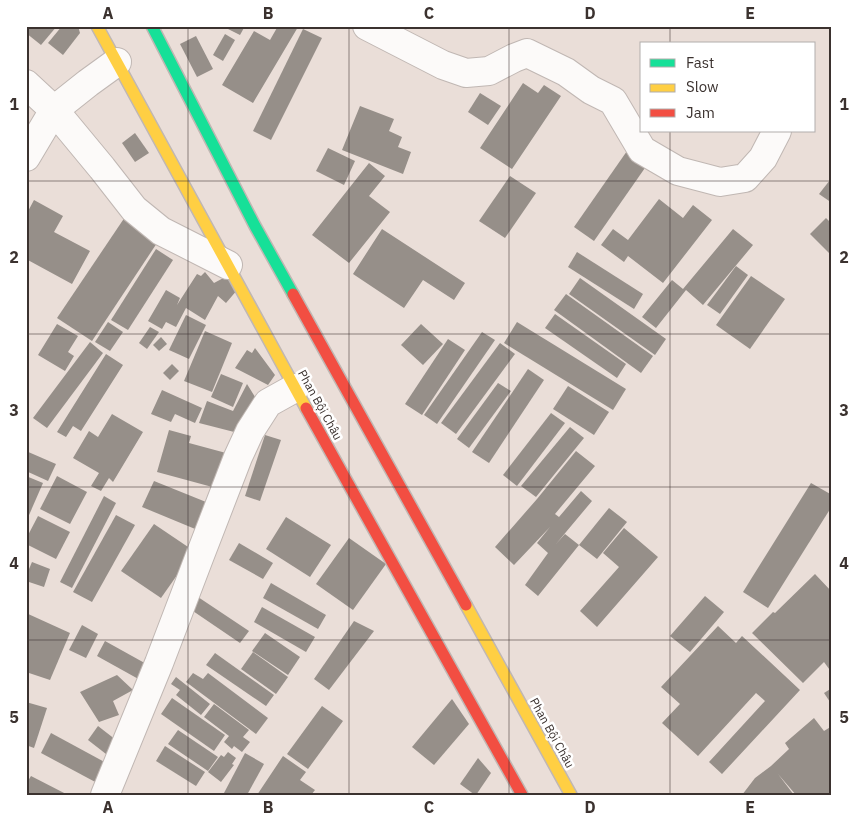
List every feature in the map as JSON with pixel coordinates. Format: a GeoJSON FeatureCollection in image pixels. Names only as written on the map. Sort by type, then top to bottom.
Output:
{"type":"FeatureCollection","features":[{"type":"Feature","properties":{"kind":"street","name":"Phan Bội Châu"},"geometry":{"type":"LineString","coordinates":[[97,26],[228,265],[278,348],[295,388],[522,795]]}},
{"type":"Feature","properties":{"kind":"street","name":"Phan Bội Châu"},"geometry":{"type":"LineString","coordinates":[[152,26],[308,330],[571,795]]}},
{"type":"Feature","properties":{"kind":"street"},"geometry":{"type":"LineString","coordinates":[[367,26],[443,65],[466,73],[489,71],[527,53],[566,72],[591,90],[612,101],[642,150],[678,171],[711,180],[720,182],[745,178],[763,158],[776,132]]}},
{"type":"Feature","properties":{"kind":"street"},"geometry":{"type":"LineString","coordinates":[[26,157],[54,110],[117,62]]}},
{"type":"Feature","properties":{"kind":"street"},"geometry":{"type":"LineString","coordinates":[[26,84],[54,110],[134,209],[161,230],[228,265]]}},
{"type":"Feature","properties":{"kind":"street"},"geometry":{"type":"LineString","coordinates":[[105,795],[160,663],[238,457],[250,431],[268,403],[295,388]]}},
{"type":"Feature","properties":{"kind":"building"},"geometry":{"type":"Polygon","coordinates":[[[26,26],[57,26],[41,45],[26,33],[26,26]]]}},
{"type":"Feature","properties":{"kind":"building"},"geometry":{"type":"Polygon","coordinates":[[[62,26],[78,26],[80,33],[63,55],[48,43],[62,26]]]}},
{"type":"Feature","properties":{"kind":"building"},"geometry":{"type":"Polygon","coordinates":[[[227,26],[245,26],[240,35],[226,28],[227,26]]]}},
{"type":"Feature","properties":{"kind":"building"},"geometry":{"type":"Polygon","coordinates":[[[278,26],[298,27],[253,103],[222,85],[254,31],[270,40],[278,26]]]}},
{"type":"Feature","properties":{"kind":"building"},"geometry":{"type":"Polygon","coordinates":[[[303,29],[322,38],[271,140],[253,131],[303,29]]]}},
{"type":"Feature","properties":{"kind":"building"},"geometry":{"type":"Polygon","coordinates":[[[225,34],[235,40],[223,61],[213,55],[225,34]]]}},
{"type":"Feature","properties":{"kind":"building"},"geometry":{"type":"Polygon","coordinates":[[[196,36],[213,69],[197,77],[180,44],[196,36]]]}},
{"type":"Feature","properties":{"kind":"building"},"geometry":{"type":"Polygon","coordinates":[[[523,83],[538,93],[544,85],[561,96],[512,169],[480,148],[523,83]]]}},
{"type":"Feature","properties":{"kind":"building"},"geometry":{"type":"Polygon","coordinates":[[[480,93],[501,106],[488,125],[468,112],[480,93]]]}},
{"type":"Feature","properties":{"kind":"building"},"geometry":{"type":"Polygon","coordinates":[[[360,106],[394,119],[389,131],[402,137],[398,147],[411,152],[403,174],[342,150],[360,106]]]}},
{"type":"Feature","properties":{"kind":"building"},"geometry":{"type":"Polygon","coordinates":[[[135,133],[149,153],[135,162],[122,143],[135,133]]]}},
{"type":"Feature","properties":{"kind":"building"},"geometry":{"type":"Polygon","coordinates":[[[328,148],[355,161],[344,185],[316,171],[328,148]]]}},
{"type":"Feature","properties":{"kind":"building"},"geometry":{"type":"Polygon","coordinates":[[[627,151],[647,165],[594,241],[574,227],[627,151]]]}},
{"type":"Feature","properties":{"kind":"building"},"geometry":{"type":"Polygon","coordinates":[[[369,163],[385,176],[369,196],[390,212],[349,263],[312,235],[369,163]]]}},
{"type":"Feature","properties":{"kind":"building"},"geometry":{"type":"Polygon","coordinates":[[[510,176],[536,193],[505,238],[479,221],[510,176]]]}},
{"type":"Feature","properties":{"kind":"building"},"geometry":{"type":"Polygon","coordinates":[[[830,180],[832,182],[832,203],[819,194],[830,180]]]}},
{"type":"Feature","properties":{"kind":"building"},"geometry":{"type":"Polygon","coordinates":[[[659,199],[683,218],[693,205],[712,220],[663,283],[628,256],[624,262],[601,245],[613,229],[628,240],[659,199]]]}},
{"type":"Feature","properties":{"kind":"building"},"geometry":{"type":"Polygon","coordinates":[[[34,200],[63,216],[54,232],[90,251],[72,284],[26,259],[26,215],[34,200]]]}},
{"type":"Feature","properties":{"kind":"building"},"geometry":{"type":"Polygon","coordinates":[[[125,217],[159,240],[92,341],[57,318],[125,217]]]}},
{"type":"Feature","properties":{"kind":"building"},"geometry":{"type":"Polygon","coordinates":[[[826,218],[832,224],[832,250],[829,253],[810,234],[826,218]]]}},
{"type":"Feature","properties":{"kind":"building"},"geometry":{"type":"Polygon","coordinates":[[[382,229],[465,283],[454,300],[423,280],[404,308],[353,274],[382,229]]]}},
{"type":"Feature","properties":{"kind":"building"},"geometry":{"type":"Polygon","coordinates":[[[733,229],[753,245],[703,305],[686,290],[656,328],[642,317],[672,280],[683,289],[733,229]]]}},
{"type":"Feature","properties":{"kind":"building"},"geometry":{"type":"Polygon","coordinates":[[[156,249],[173,260],[128,330],[111,320],[156,249]]]}},
{"type":"Feature","properties":{"kind":"building"},"geometry":{"type":"Polygon","coordinates":[[[577,252],[643,294],[634,309],[568,267],[577,252]]]}},
{"type":"Feature","properties":{"kind":"building"},"geometry":{"type":"Polygon","coordinates":[[[736,266],[748,275],[720,314],[707,305],[736,266]]]}},
{"type":"Feature","properties":{"kind":"building"},"geometry":{"type":"Polygon","coordinates":[[[205,272],[214,283],[229,275],[238,289],[226,303],[218,296],[205,320],[186,308],[176,327],[166,322],[162,329],[148,321],[166,290],[180,298],[177,305],[197,274],[201,276],[205,272]]]}},
{"type":"Feature","properties":{"kind":"building"},"geometry":{"type":"Polygon","coordinates":[[[751,276],[785,299],[750,349],[716,325],[751,276]]]}},
{"type":"Feature","properties":{"kind":"building"},"geometry":{"type":"Polygon","coordinates":[[[580,278],[666,339],[655,355],[569,294],[580,278]]]}},
{"type":"Feature","properties":{"kind":"building"},"geometry":{"type":"Polygon","coordinates":[[[566,294],[653,356],[641,373],[554,310],[566,294]]]}},
{"type":"Feature","properties":{"kind":"building"},"geometry":{"type":"Polygon","coordinates":[[[555,314],[626,364],[617,378],[545,328],[555,314]]]}},
{"type":"Feature","properties":{"kind":"building"},"geometry":{"type":"Polygon","coordinates":[[[186,315],[206,325],[189,359],[169,350],[186,315]]]}},
{"type":"Feature","properties":{"kind":"building"},"geometry":{"type":"Polygon","coordinates":[[[108,322],[123,332],[110,351],[95,342],[108,322]]]}},
{"type":"Feature","properties":{"kind":"building"},"geometry":{"type":"Polygon","coordinates":[[[517,322],[626,389],[613,410],[504,343],[517,322]]]}},
{"type":"Feature","properties":{"kind":"building"},"geometry":{"type":"Polygon","coordinates":[[[57,324],[78,336],[68,352],[74,356],[65,371],[38,355],[57,324]]]}},
{"type":"Feature","properties":{"kind":"building"},"geometry":{"type":"Polygon","coordinates":[[[421,324],[443,344],[423,365],[401,345],[421,324]]]}},
{"type":"Feature","properties":{"kind":"building"},"geometry":{"type":"Polygon","coordinates":[[[150,327],[159,332],[147,349],[139,343],[150,327]]]}},
{"type":"Feature","properties":{"kind":"building"},"geometry":{"type":"Polygon","coordinates":[[[205,331],[232,343],[212,392],[184,381],[205,331]]]}},
{"type":"Feature","properties":{"kind":"building"},"geometry":{"type":"Polygon","coordinates":[[[482,332],[495,340],[437,424],[424,415],[482,332]]]}},
{"type":"Feature","properties":{"kind":"building"},"geometry":{"type":"Polygon","coordinates":[[[161,337],[167,344],[159,351],[153,345],[161,337]]]}},
{"type":"Feature","properties":{"kind":"building"},"geometry":{"type":"Polygon","coordinates":[[[448,339],[465,350],[422,415],[405,404],[448,339]]]}},
{"type":"Feature","properties":{"kind":"building"},"geometry":{"type":"Polygon","coordinates":[[[90,342],[103,353],[47,428],[33,418],[90,342]]]}},
{"type":"Feature","properties":{"kind":"building"},"geometry":{"type":"Polygon","coordinates":[[[500,343],[515,354],[456,434],[441,423],[500,343]]]}},
{"type":"Feature","properties":{"kind":"building"},"geometry":{"type":"Polygon","coordinates":[[[255,348],[275,375],[268,385],[235,368],[247,350],[252,353],[255,348]]]}},
{"type":"Feature","properties":{"kind":"building"},"geometry":{"type":"Polygon","coordinates":[[[106,354],[123,365],[81,431],[73,426],[66,437],[57,432],[106,354]]]}},
{"type":"Feature","properties":{"kind":"building"},"geometry":{"type":"Polygon","coordinates":[[[172,364],[179,371],[170,380],[163,373],[172,364]]]}},
{"type":"Feature","properties":{"kind":"building"},"geometry":{"type":"Polygon","coordinates":[[[528,369],[544,380],[489,463],[472,452],[528,369]]]}},
{"type":"Feature","properties":{"kind":"building"},"geometry":{"type":"Polygon","coordinates":[[[221,374],[243,383],[233,407],[211,397],[221,374]]]}},
{"type":"Feature","properties":{"kind":"building"},"geometry":{"type":"Polygon","coordinates":[[[498,383],[511,391],[469,448],[457,439],[498,383]]]}},
{"type":"Feature","properties":{"kind":"building"},"geometry":{"type":"Polygon","coordinates":[[[247,384],[257,400],[242,434],[199,423],[207,401],[233,411],[247,384]]]}},
{"type":"Feature","properties":{"kind":"building"},"geometry":{"type":"Polygon","coordinates":[[[568,386],[609,412],[594,435],[553,409],[568,386]]]}},
{"type":"Feature","properties":{"kind":"building"},"geometry":{"type":"Polygon","coordinates":[[[162,390],[202,408],[195,423],[175,414],[171,422],[151,414],[162,390]]]}},
{"type":"Feature","properties":{"kind":"building"},"geometry":{"type":"Polygon","coordinates":[[[551,413],[565,423],[517,486],[503,475],[551,413]]]}},
{"type":"Feature","properties":{"kind":"building"},"geometry":{"type":"Polygon","coordinates":[[[112,414],[143,432],[113,482],[109,478],[101,491],[91,486],[99,473],[73,458],[89,431],[98,437],[112,414]]]}},
{"type":"Feature","properties":{"kind":"building"},"geometry":{"type":"Polygon","coordinates":[[[570,427],[584,438],[536,497],[521,486],[570,427]]]}},
{"type":"Feature","properties":{"kind":"building"},"geometry":{"type":"Polygon","coordinates":[[[169,430],[191,436],[189,443],[226,453],[216,488],[157,472],[169,430]]]}},
{"type":"Feature","properties":{"kind":"building"},"geometry":{"type":"Polygon","coordinates":[[[265,435],[281,440],[260,501],[245,496],[265,435]]]}},
{"type":"Feature","properties":{"kind":"building"},"geometry":{"type":"Polygon","coordinates":[[[26,451],[56,464],[48,481],[26,471],[26,451]]]}},
{"type":"Feature","properties":{"kind":"building"},"geometry":{"type":"Polygon","coordinates":[[[576,451],[595,466],[555,514],[559,517],[581,491],[592,501],[556,544],[565,534],[579,545],[538,596],[525,585],[548,553],[537,543],[550,527],[514,565],[495,547],[576,451]]]}},
{"type":"Feature","properties":{"kind":"building"},"geometry":{"type":"Polygon","coordinates":[[[26,476],[43,483],[26,522],[26,476]]]}},
{"type":"Feature","properties":{"kind":"building"},"geometry":{"type":"Polygon","coordinates":[[[57,476],[87,492],[70,524],[40,509],[57,476]]]}},
{"type":"Feature","properties":{"kind":"building"},"geometry":{"type":"Polygon","coordinates":[[[154,481],[211,504],[200,531],[142,507],[154,481]]]}},
{"type":"Feature","properties":{"kind":"building"},"geometry":{"type":"Polygon","coordinates":[[[811,483],[832,495],[832,506],[768,608],[743,592],[811,483]]]}},
{"type":"Feature","properties":{"kind":"building"},"geometry":{"type":"Polygon","coordinates":[[[104,496],[116,503],[72,588],[60,582],[104,496]]]}},
{"type":"Feature","properties":{"kind":"building"},"geometry":{"type":"Polygon","coordinates":[[[609,508],[627,522],[597,559],[579,545],[609,508]]]}},
{"type":"Feature","properties":{"kind":"building"},"geometry":{"type":"Polygon","coordinates":[[[116,515],[135,525],[92,602],[73,592],[116,515]]]}},
{"type":"Feature","properties":{"kind":"building"},"geometry":{"type":"Polygon","coordinates":[[[38,516],[70,532],[56,559],[26,544],[26,539],[38,516]]]}},
{"type":"Feature","properties":{"kind":"building"},"geometry":{"type":"Polygon","coordinates":[[[286,517],[331,545],[310,577],[266,549],[286,517]]]}},
{"type":"Feature","properties":{"kind":"building"},"geometry":{"type":"Polygon","coordinates":[[[154,524],[194,551],[161,598],[121,571],[154,524]]]}},
{"type":"Feature","properties":{"kind":"building"},"geometry":{"type":"Polygon","coordinates":[[[624,528],[658,557],[597,627],[580,611],[619,567],[603,553],[624,528]]]}},
{"type":"Feature","properties":{"kind":"building"},"geometry":{"type":"Polygon","coordinates":[[[349,538],[386,564],[353,610],[316,584],[349,538]]]}},
{"type":"Feature","properties":{"kind":"building"},"geometry":{"type":"Polygon","coordinates":[[[239,543],[273,563],[263,579],[229,560],[239,543]]]}},
{"type":"Feature","properties":{"kind":"building"},"geometry":{"type":"Polygon","coordinates":[[[32,562],[50,569],[44,587],[26,581],[26,576],[32,562]]]}},
{"type":"Feature","properties":{"kind":"building"},"geometry":{"type":"Polygon","coordinates":[[[815,574],[832,592],[832,673],[824,662],[803,683],[752,633],[815,574]]]}},
{"type":"Feature","properties":{"kind":"building"},"geometry":{"type":"Polygon","coordinates":[[[271,583],[326,615],[318,629],[263,598],[271,583]]]}},
{"type":"Feature","properties":{"kind":"building"},"geometry":{"type":"Polygon","coordinates":[[[705,596],[724,612],[690,652],[670,636],[705,596]]]}},
{"type":"Feature","properties":{"kind":"building"},"geometry":{"type":"Polygon","coordinates":[[[198,597],[249,631],[240,643],[190,609],[198,597]]]}},
{"type":"Feature","properties":{"kind":"building"},"geometry":{"type":"Polygon","coordinates":[[[262,607],[315,637],[306,652],[254,622],[262,607]]]}},
{"type":"Feature","properties":{"kind":"building"},"geometry":{"type":"Polygon","coordinates":[[[26,613],[70,633],[50,680],[26,672],[26,613]]]}},
{"type":"Feature","properties":{"kind":"building"},"geometry":{"type":"Polygon","coordinates":[[[354,621],[374,631],[329,690],[314,679],[354,621]]]}},
{"type":"Feature","properties":{"kind":"building"},"geometry":{"type":"Polygon","coordinates":[[[82,625],[98,634],[86,658],[69,650],[82,625]]]}},
{"type":"Feature","properties":{"kind":"building"},"geometry":{"type":"Polygon","coordinates":[[[718,626],[736,643],[742,636],[800,690],[722,774],[709,762],[765,701],[756,693],[698,756],[662,723],[680,704],[661,687],[718,626]]]}},
{"type":"Feature","properties":{"kind":"building"},"geometry":{"type":"Polygon","coordinates":[[[265,633],[300,657],[288,675],[252,651],[265,633]]]}},
{"type":"Feature","properties":{"kind":"building"},"geometry":{"type":"Polygon","coordinates":[[[105,641],[150,666],[142,681],[97,656],[105,641]]]}},
{"type":"Feature","properties":{"kind":"building"},"geometry":{"type":"Polygon","coordinates":[[[253,652],[288,677],[276,694],[241,669],[253,652]]]}},
{"type":"Feature","properties":{"kind":"building"},"geometry":{"type":"Polygon","coordinates":[[[215,653],[274,695],[266,706],[206,665],[215,653]]]}},
{"type":"Feature","properties":{"kind":"building"},"geometry":{"type":"Polygon","coordinates":[[[193,673],[203,679],[208,673],[268,718],[256,734],[186,682],[193,673]]]}},
{"type":"Feature","properties":{"kind":"building"},"geometry":{"type":"Polygon","coordinates":[[[117,675],[133,690],[113,701],[119,715],[99,722],[80,692],[117,675]]]}},
{"type":"Feature","properties":{"kind":"building"},"geometry":{"type":"Polygon","coordinates":[[[176,677],[210,704],[201,715],[176,695],[180,690],[171,684],[176,677]]]}},
{"type":"Feature","properties":{"kind":"building"},"geometry":{"type":"Polygon","coordinates":[[[832,688],[832,705],[824,693],[832,688]]]}},
{"type":"Feature","properties":{"kind":"building"},"geometry":{"type":"Polygon","coordinates":[[[172,698],[225,735],[214,751],[161,714],[172,698]]]}},
{"type":"Feature","properties":{"kind":"building"},"geometry":{"type":"Polygon","coordinates":[[[452,699],[469,724],[434,765],[412,747],[452,699]]]}},
{"type":"Feature","properties":{"kind":"building"},"geometry":{"type":"Polygon","coordinates":[[[26,702],[47,708],[34,748],[26,745],[26,702]]]}},
{"type":"Feature","properties":{"kind":"building"},"geometry":{"type":"Polygon","coordinates":[[[214,704],[249,730],[243,737],[250,742],[242,752],[234,746],[232,749],[224,742],[229,736],[204,717],[214,704]]]}},
{"type":"Feature","properties":{"kind":"building"},"geometry":{"type":"Polygon","coordinates":[[[322,706],[343,721],[308,769],[287,754],[322,706]]]}},
{"type":"Feature","properties":{"kind":"building"},"geometry":{"type":"Polygon","coordinates":[[[814,718],[824,731],[832,726],[832,795],[796,795],[778,774],[794,795],[742,795],[755,778],[789,749],[785,743],[814,718]]]}},
{"type":"Feature","properties":{"kind":"building"},"geometry":{"type":"Polygon","coordinates":[[[98,726],[116,740],[106,754],[88,740],[98,726]]]}},
{"type":"Feature","properties":{"kind":"building"},"geometry":{"type":"Polygon","coordinates":[[[178,730],[218,757],[208,771],[168,744],[178,730]]]}},
{"type":"Feature","properties":{"kind":"building"},"geometry":{"type":"Polygon","coordinates":[[[51,733],[110,765],[99,784],[41,753],[51,733]]]}},
{"type":"Feature","properties":{"kind":"building"},"geometry":{"type":"Polygon","coordinates":[[[165,746],[205,772],[196,786],[156,761],[165,746]]]}},
{"type":"Feature","properties":{"kind":"building"},"geometry":{"type":"Polygon","coordinates":[[[228,752],[236,758],[232,764],[234,765],[221,782],[208,772],[221,755],[224,757],[228,752]]]}},
{"type":"Feature","properties":{"kind":"building"},"geometry":{"type":"Polygon","coordinates":[[[245,753],[264,764],[247,795],[226,795],[224,793],[245,753]]]}},
{"type":"Feature","properties":{"kind":"building"},"geometry":{"type":"Polygon","coordinates":[[[283,756],[306,772],[300,780],[315,790],[311,795],[257,795],[283,756]]]}},
{"type":"Feature","properties":{"kind":"building"},"geometry":{"type":"Polygon","coordinates":[[[478,758],[491,773],[475,795],[460,784],[478,758]]]}},
{"type":"Feature","properties":{"kind":"building"},"geometry":{"type":"Polygon","coordinates":[[[31,776],[68,795],[26,795],[26,784],[31,776]]]}},
{"type":"Feature","properties":{"kind":"traffic: fast"},"geometry":{"type":"LineString","coordinates":[[152,26],[255,226],[293,294]]}},
{"type":"Feature","properties":{"kind":"traffic: slow"},"geometry":{"type":"LineString","coordinates":[[97,26],[306,408]]}},
{"type":"Feature","properties":{"kind":"traffic: slow"},"geometry":{"type":"LineString","coordinates":[[466,605],[571,795]]}},
{"type":"Feature","properties":{"kind":"traffic: jam"},"geometry":{"type":"LineString","coordinates":[[293,294],[466,605]]}},
{"type":"Feature","properties":{"kind":"traffic: jam"},"geometry":{"type":"LineString","coordinates":[[306,408],[522,795]]}}]}
